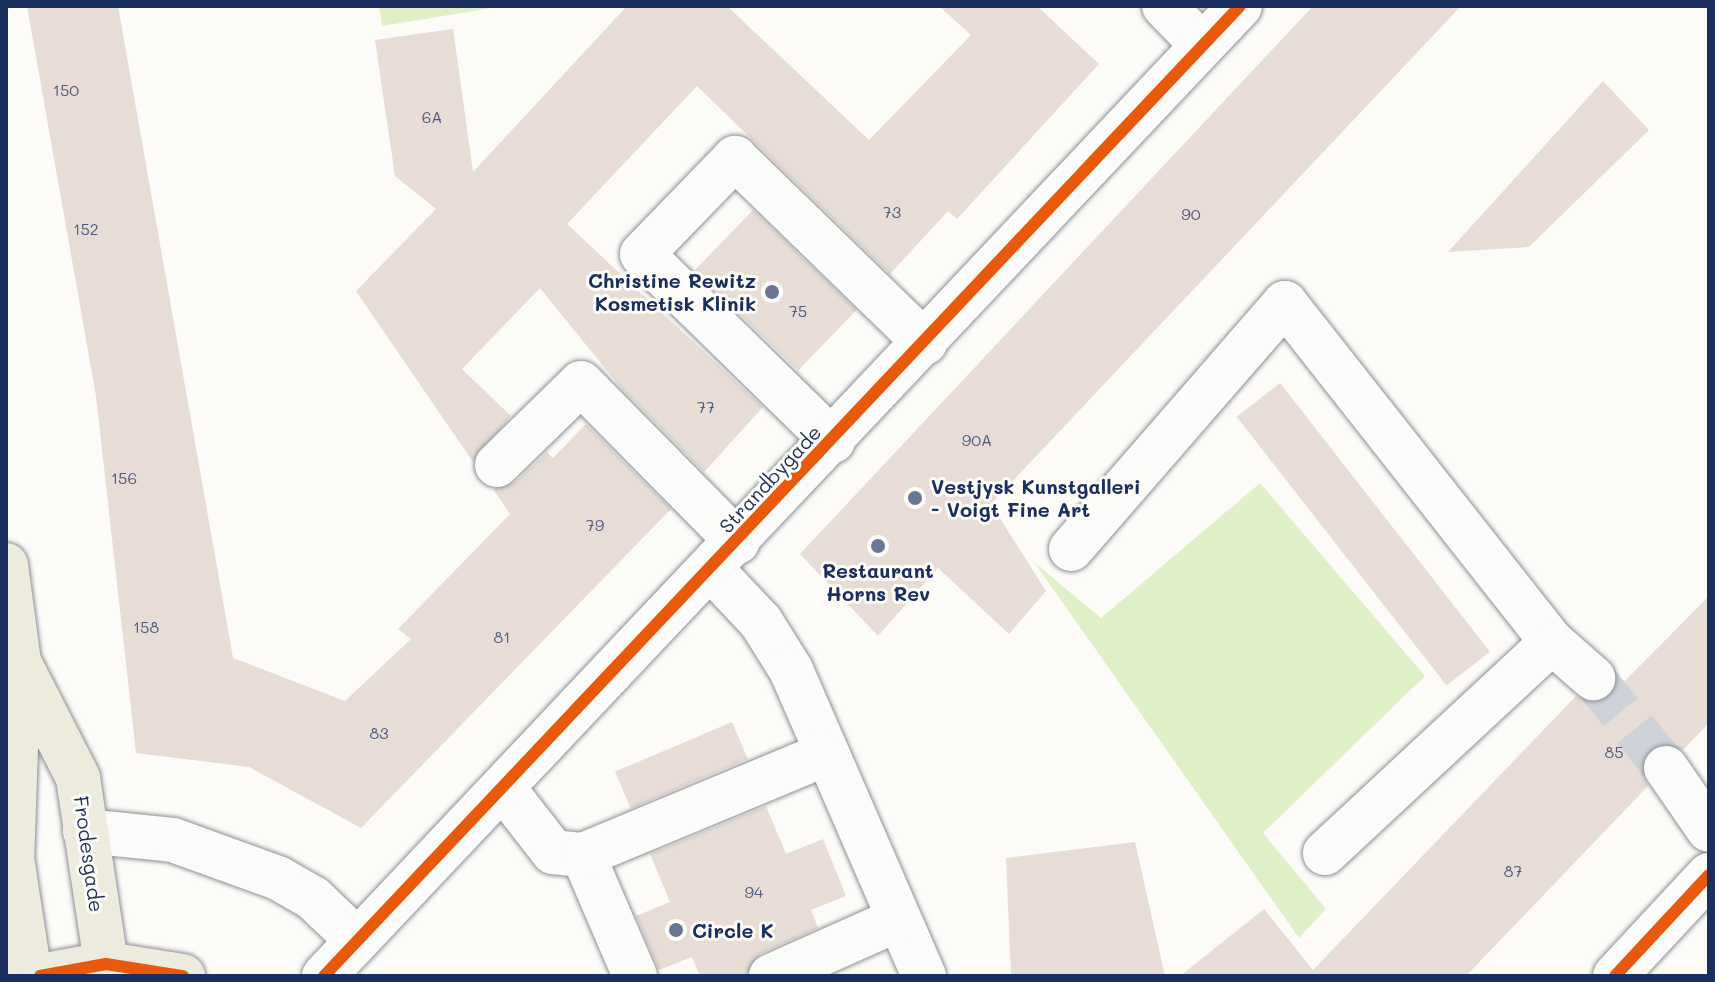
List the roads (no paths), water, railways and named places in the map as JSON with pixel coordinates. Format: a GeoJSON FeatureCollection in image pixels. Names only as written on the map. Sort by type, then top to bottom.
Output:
{"type":"FeatureCollection","features":[{"type":"Feature","properties":{"kind":"main road","name":"Frodesgade"},"geometry":{"type":"LineString","coordinates":[[6,565],[19,662],[9,859],[30,976]]}},
{"type":"Feature","properties":{"kind":"main road","name":"Frodesgade"},"geometry":{"type":"LineString","coordinates":[[19,662],[78,778],[106,964]]}},
{"type":"Feature","properties":{"kind":"main road"},"geometry":{"type":"LineString","coordinates":[[40,976],[106,964],[183,976]]}},
{"type":"Feature","properties":{"kind":"street"},"geometry":{"type":"LineString","coordinates":[[1164,6],[1202,45]]}},
{"type":"Feature","properties":{"kind":"street","name":"Strandbygade"},"geometry":{"type":"LineString","coordinates":[[324,976],[725,556],[1240,6]]}},
{"type":"Feature","properties":{"kind":"street"},"geometry":{"type":"LineString","coordinates":[[833,441],[642,254],[735,158],[925,343]]}},
{"type":"Feature","properties":{"kind":"street"},"geometry":{"type":"LineString","coordinates":[[1071,549],[1285,303],[1552,642],[1593,678]]}},
{"type":"Feature","properties":{"kind":"street"},"geometry":{"type":"LineString","coordinates":[[497,465],[581,383],[725,556],[791,670],[823,755],[924,976]]}},
{"type":"Feature","properties":{"kind":"street"},"geometry":{"type":"LineString","coordinates":[[1325,853],[1552,642]]}},
{"type":"Feature","properties":{"kind":"street"},"geometry":{"type":"LineString","coordinates":[[504,789],[553,852],[583,855],[823,755]]}},
{"type":"Feature","properties":{"kind":"street"},"geometry":{"type":"LineString","coordinates":[[1666,768],[1709,830]]}},
{"type":"Feature","properties":{"kind":"street"},"geometry":{"type":"LineString","coordinates":[[85,831],[173,840],[278,878],[313,898],[357,940]]}},
{"type":"Feature","properties":{"kind":"street"},"geometry":{"type":"LineString","coordinates":[[583,855],[635,976]]}},
{"type":"Feature","properties":{"kind":"street"},"geometry":{"type":"LineString","coordinates":[[1615,976],[1709,875]]}},
{"type":"Feature","properties":{"kind":"street"},"geometry":{"type":"LineString","coordinates":[[771,976],[897,920]]}},
{"type":"Feature","properties":{"kind":"tunnel"},"geometry":{"type":"LineString","coordinates":[[1593,678],[1666,768]]}},
{"type":"Feature","properties":{"kind":"place","name":"Christine Rewitz Kosmetisk Klinik"},"geometry":{"type":"Point","coordinates":[772,292]}},
{"type":"Feature","properties":{"kind":"place","name":"Vestjysk Kunstgalleri - Voigt Fine Art"},"geometry":{"type":"Point","coordinates":[915,498]}},
{"type":"Feature","properties":{"kind":"place","name":"Restaurant Horns Rev"},"geometry":{"type":"Point","coordinates":[878,546]}},
{"type":"Feature","properties":{"kind":"place","name":"Circle K"},"geometry":{"type":"Point","coordinates":[676,930]}}]}
